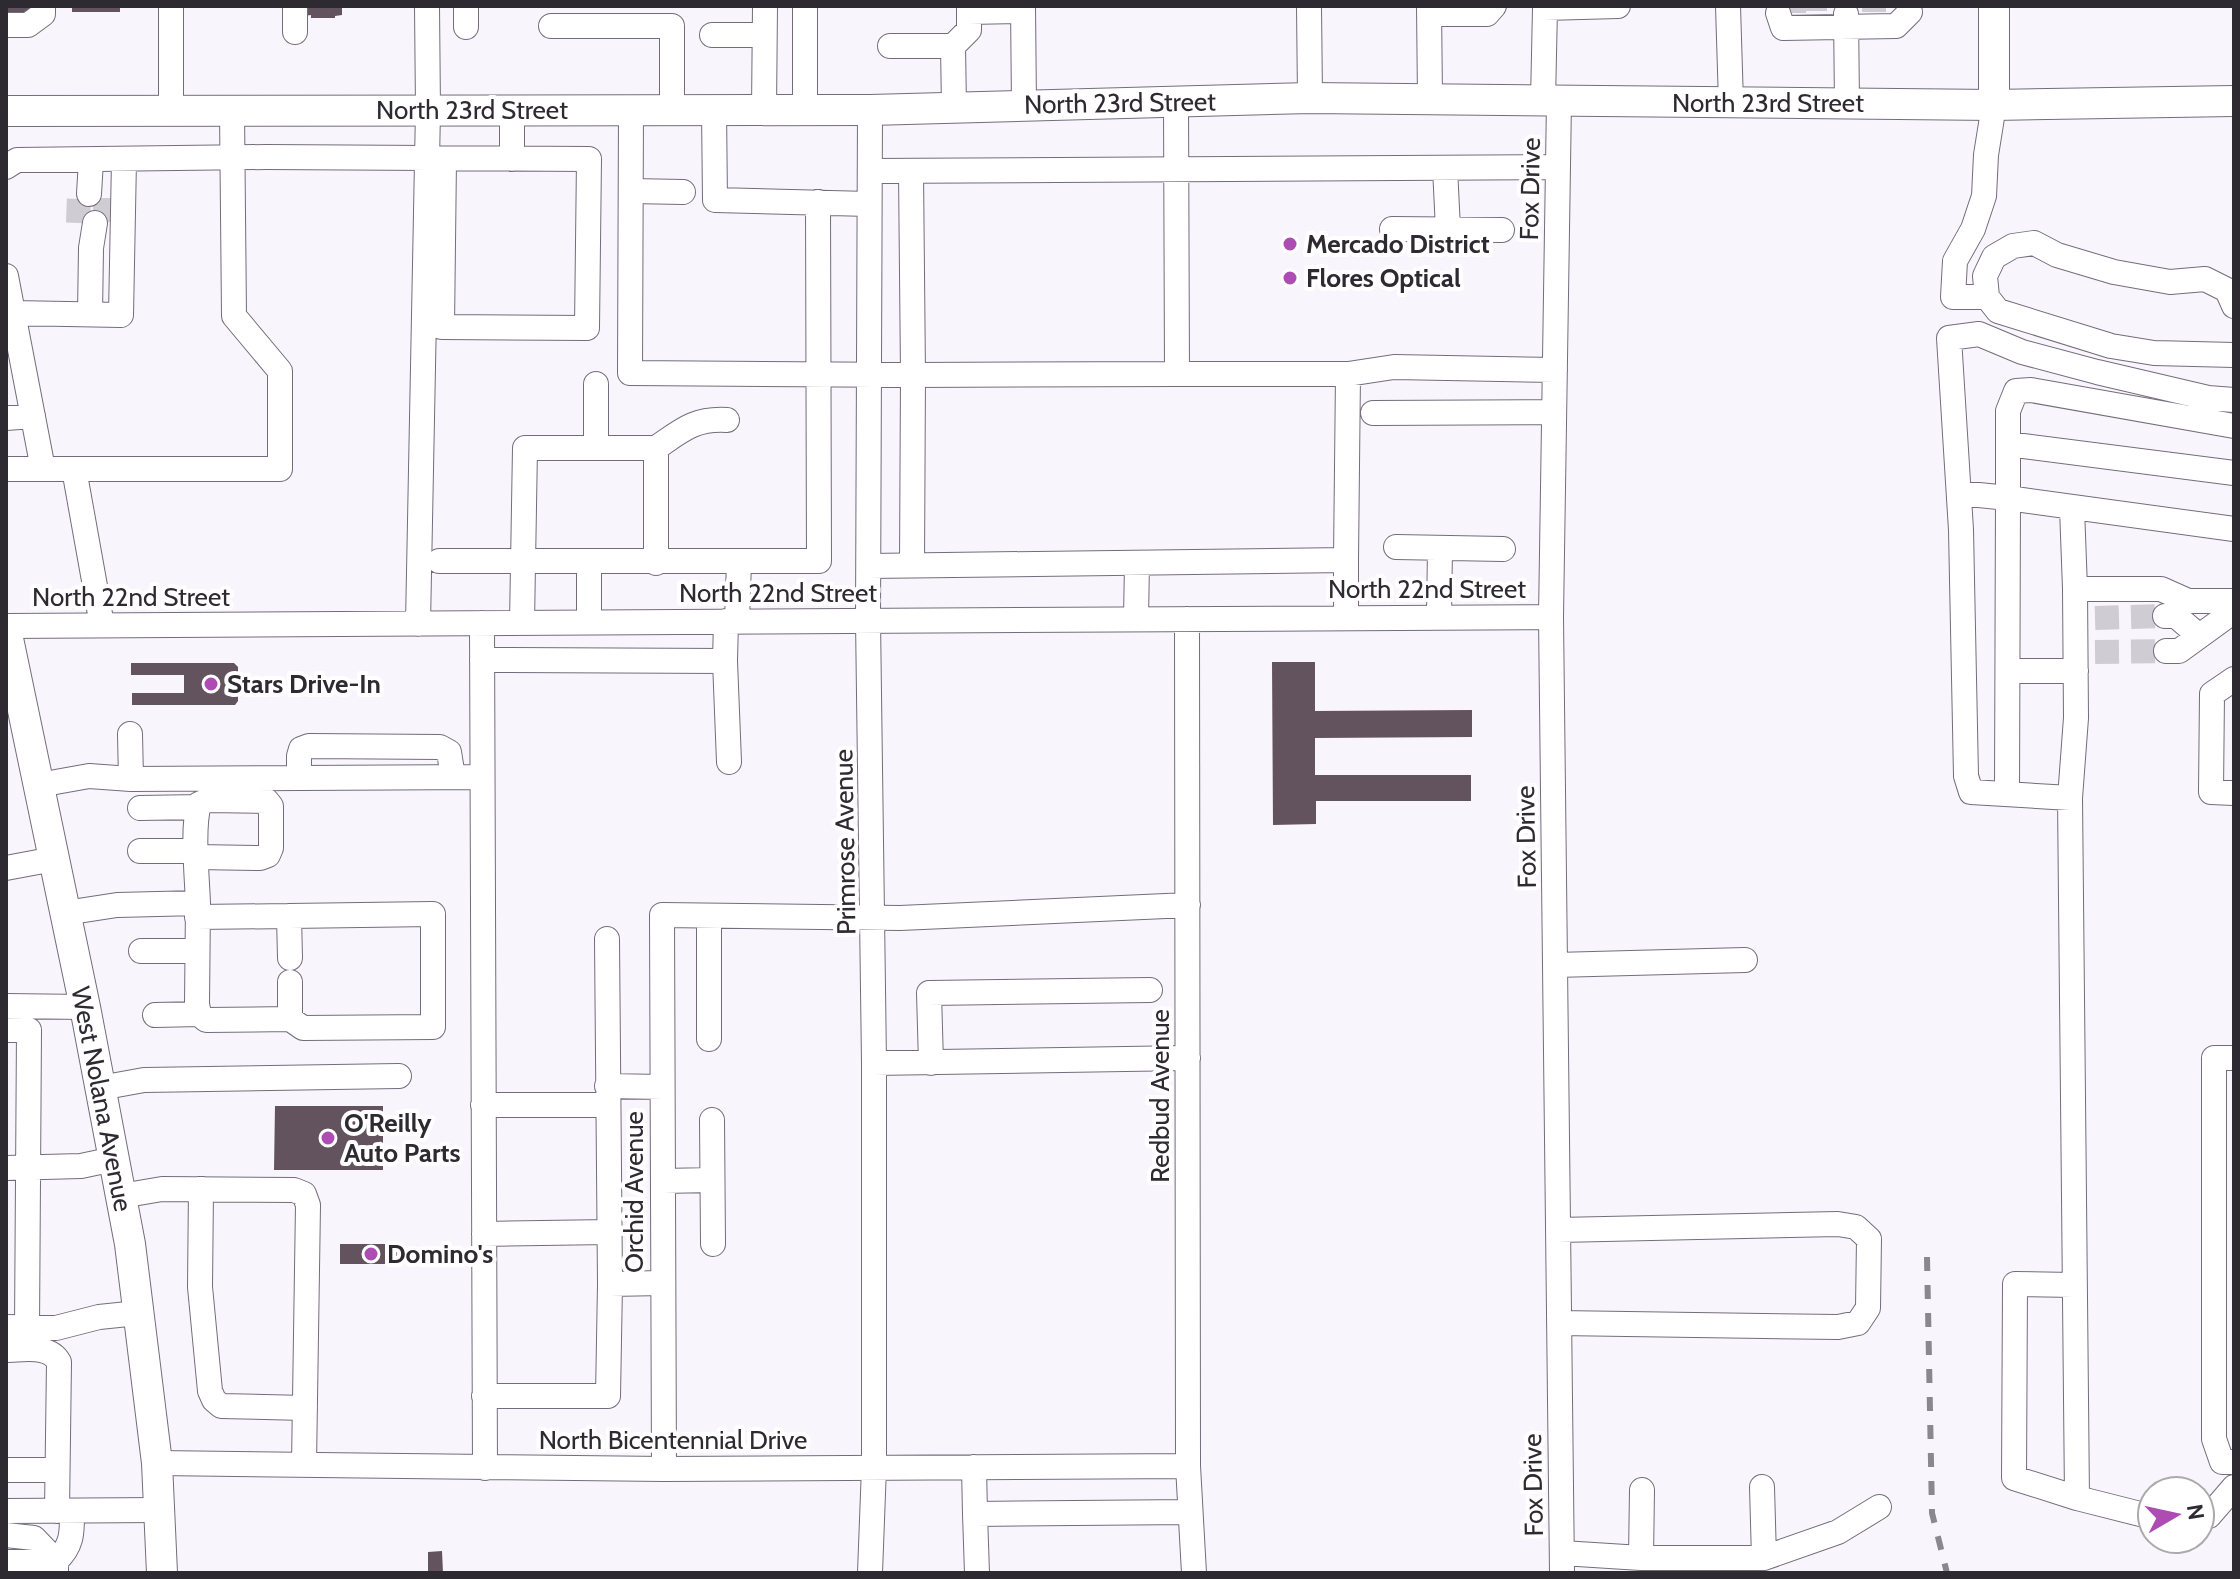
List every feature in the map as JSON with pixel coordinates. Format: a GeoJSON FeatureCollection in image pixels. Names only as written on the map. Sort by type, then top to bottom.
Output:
{"type":"FeatureCollection","features":[{"type":"Feature","properties":{"kind":"main road"},"geometry":{"type":"LineString","coordinates":[[1994,6],[1994,105]]}},
{"type":"Feature","properties":{"kind":"main road","name":"North 23rd Street"},"geometry":{"type":"LineString","coordinates":[[6,111],[805,111],[1310,98],[1994,105],[2234,101]]}},
{"type":"Feature","properties":{"kind":"main road","name":"West Nolana Avenue"},"geometry":{"type":"LineString","coordinates":[[6,628],[121,1196],[157,1463],[162,1573]]}},
{"type":"Feature","properties":{"kind":"street"},"geometry":{"type":"LineString","coordinates":[[6,25],[28,25],[43,14],[43,6]]}},
{"type":"Feature","properties":{"kind":"street"},"geometry":{"type":"LineString","coordinates":[[171,6],[171,111]]}},
{"type":"Feature","properties":{"kind":"street"},"geometry":{"type":"LineString","coordinates":[[295,6],[295,32]]}},
{"type":"Feature","properties":{"kind":"street"},"geometry":{"type":"LineString","coordinates":[[6,167],[17,160],[92,185],[124,160],[233,158],[435,159],[589,159],[587,328],[442,327],[435,159],[428,110],[427,6]]}},
{"type":"Feature","properties":{"kind":"street"},"geometry":{"type":"LineString","coordinates":[[764,110],[765,6]]}},
{"type":"Feature","properties":{"kind":"street"},"geometry":{"type":"LineString","coordinates":[[805,6],[805,111]]}},
{"type":"Feature","properties":{"kind":"street"},"geometry":{"type":"LineString","coordinates":[[1309,6],[1310,98]]}},
{"type":"Feature","properties":{"kind":"street"},"geometry":{"type":"LineString","coordinates":[[1430,99],[1430,10],[1487,14],[1494,6]]}},
{"type":"Feature","properties":{"kind":"street"},"geometry":{"type":"LineString","coordinates":[[1544,7],[1618,6]]}},
{"type":"Feature","properties":{"kind":"street"},"geometry":{"type":"LineString","coordinates":[[1728,6],[1731,103]]}},
{"type":"Feature","properties":{"kind":"street","name":"Fox Drive"},"geometry":{"type":"LineString","coordinates":[[1544,7],[1558,167],[1551,617],[1562,1563]]}},
{"type":"Feature","properties":{"kind":"street"},"geometry":{"type":"LineString","coordinates":[[890,46],[953,46],[969,30],[969,9],[1023,9],[1024,106]]}},
{"type":"Feature","properties":{"kind":"street"},"geometry":{"type":"LineString","coordinates":[[551,26],[592,16],[672,26],[672,110]]}},
{"type":"Feature","properties":{"kind":"street"},"geometry":{"type":"LineString","coordinates":[[1799,18],[1890,18]]}},
{"type":"Feature","properties":{"kind":"street"},"geometry":{"type":"LineString","coordinates":[[1846,19],[1847,103]]}},
{"type":"Feature","properties":{"kind":"street"},"geometry":{"type":"LineString","coordinates":[[712,35],[764,35]]}},
{"type":"Feature","properties":{"kind":"street"},"geometry":{"type":"LineString","coordinates":[[953,46],[954,108]]}},
{"type":"Feature","properties":{"kind":"street"},"geometry":{"type":"LineString","coordinates":[[1176,102],[1177,374]]}},
{"type":"Feature","properties":{"kind":"street"},"geometry":{"type":"LineString","coordinates":[[1994,105],[1986,155],[1984,196],[1973,229],[1955,261],[1949,338],[1959,493],[1966,776],[1971,792],[2070,798]]}},
{"type":"Feature","properties":{"kind":"street"},"geometry":{"type":"LineString","coordinates":[[512,110],[512,159]]}},
{"type":"Feature","properties":{"kind":"street"},"geometry":{"type":"LineString","coordinates":[[631,110],[630,373],[869,376],[1348,374],[1394,367],[1555,370]]}},
{"type":"Feature","properties":{"kind":"street"},"geometry":{"type":"LineString","coordinates":[[714,110],[715,200],[869,204]]}},
{"type":"Feature","properties":{"kind":"street","name":"Primrose Avenue"},"geometry":{"type":"LineString","coordinates":[[870,110],[868,620],[874,916],[874,1467],[870,1573]]}},
{"type":"Feature","properties":{"kind":"street"},"geometry":{"type":"LineString","coordinates":[[6,469],[280,469],[280,371],[234,316],[232,111]]}},
{"type":"Feature","properties":{"kind":"street"},"geometry":{"type":"LineString","coordinates":[[418,624],[435,159]]}},
{"type":"Feature","properties":{"kind":"street"},"geometry":{"type":"LineString","coordinates":[[13,313],[121,315],[124,160]]}},
{"type":"Feature","properties":{"kind":"street"},"geometry":{"type":"LineString","coordinates":[[870,171],[1558,167]]}},
{"type":"Feature","properties":{"kind":"street"},"geometry":{"type":"LineString","coordinates":[[1445,168],[1448,229]]}},
{"type":"Feature","properties":{"kind":"street"},"geometry":{"type":"LineString","coordinates":[[911,171],[912,565]]}},
{"type":"Feature","properties":{"kind":"street"},"geometry":{"type":"LineString","coordinates":[[631,191],[683,192]]}},
{"type":"Feature","properties":{"kind":"street"},"geometry":{"type":"LineString","coordinates":[[439,561],[819,561],[818,202]]}},
{"type":"Feature","properties":{"kind":"street"},"geometry":{"type":"LineString","coordinates":[[90,314],[92,222]]}},
{"type":"Feature","properties":{"kind":"street"},"geometry":{"type":"LineString","coordinates":[[1392,229],[1502,230]]}},
{"type":"Feature","properties":{"kind":"street"},"geometry":{"type":"LineString","coordinates":[[2234,306],[2227,290],[2205,279],[2170,282],[2114,272],[2057,255],[2034,243],[2013,246],[1994,257],[1985,276],[1987,297],[1998,311],[2111,346],[2154,353],[2234,355]]}},
{"type":"Feature","properties":{"kind":"street"},"geometry":{"type":"LineString","coordinates":[[6,276],[43,469]]}},
{"type":"Feature","properties":{"kind":"street"},"geometry":{"type":"LineString","coordinates":[[1953,297],[1987,297]]}},
{"type":"Feature","properties":{"kind":"street"},"geometry":{"type":"LineString","coordinates":[[1949,338],[1979,334],[2022,352],[2097,372],[2208,398],[2234,400]]}},
{"type":"Feature","properties":{"kind":"street"},"geometry":{"type":"LineString","coordinates":[[1346,618],[1348,374]]}},
{"type":"Feature","properties":{"kind":"street"},"geometry":{"type":"LineString","coordinates":[[596,384],[596,448]]}},
{"type":"Feature","properties":{"kind":"street"},"geometry":{"type":"LineString","coordinates":[[2007,794],[2008,411],[2016,391],[2068,394],[2234,426]]}},
{"type":"Feature","properties":{"kind":"street"},"geometry":{"type":"LineString","coordinates":[[1373,413],[1554,412]]}},
{"type":"Feature","properties":{"kind":"street"},"geometry":{"type":"LineString","coordinates":[[6,418],[33,416]]}},
{"type":"Feature","properties":{"kind":"street"},"geometry":{"type":"LineString","coordinates":[[522,623],[525,448],[656,448],[677,433],[706,419],[727,420]]}},
{"type":"Feature","properties":{"kind":"street"},"geometry":{"type":"LineString","coordinates":[[2008,444],[2234,473]]}},
{"type":"Feature","properties":{"kind":"street"},"geometry":{"type":"LineString","coordinates":[[656,448],[656,563]]}},
{"type":"Feature","properties":{"kind":"street"},"geometry":{"type":"LineString","coordinates":[[74,469],[102,625]]}},
{"type":"Feature","properties":{"kind":"street"},"geometry":{"type":"LineString","coordinates":[[1959,493],[2234,529]]}},
{"type":"Feature","properties":{"kind":"street"},"geometry":{"type":"LineString","coordinates":[[2072,508],[2075,589],[2084,640],[2070,798],[2077,1498]]}},
{"type":"Feature","properties":{"kind":"street"},"geometry":{"type":"LineString","coordinates":[[1396,547],[1503,549]]}},
{"type":"Feature","properties":{"kind":"street"},"geometry":{"type":"LineString","coordinates":[[1439,617],[1440,548]]}},
{"type":"Feature","properties":{"kind":"street"},"geometry":{"type":"LineString","coordinates":[[869,566],[1346,560]]}},
{"type":"Feature","properties":{"kind":"street"},"geometry":{"type":"LineString","coordinates":[[729,762],[725,661],[739,562]]}},
{"type":"Feature","properties":{"kind":"street"},"geometry":{"type":"LineString","coordinates":[[589,563],[589,622]]}},
{"type":"Feature","properties":{"kind":"street"},"geometry":{"type":"LineString","coordinates":[[1136,619],[1137,563]]}},
{"type":"Feature","properties":{"kind":"street"},"geometry":{"type":"LineString","coordinates":[[2075,589],[2161,589],[2188,601],[2234,601]]}},
{"type":"Feature","properties":{"kind":"street"},"geometry":{"type":"LineString","coordinates":[[2198,635],[2176,616],[2166,634],[2179,651],[2234,611]]}},
{"type":"Feature","properties":{"kind":"street","name":"North 22nd Street"},"geometry":{"type":"LineString","coordinates":[[6,628],[1551,617]]}},
{"type":"Feature","properties":{"kind":"street","name":"Redbud Avenue"},"geometry":{"type":"LineString","coordinates":[[1187,619],[1188,1466],[1194,1573]]}},
{"type":"Feature","properties":{"kind":"street"},"geometry":{"type":"LineString","coordinates":[[629,661],[630,622]]}},
{"type":"Feature","properties":{"kind":"street"},"geometry":{"type":"LineString","coordinates":[[482,623],[485,1468]]}},
{"type":"Feature","properties":{"kind":"street"},"geometry":{"type":"LineString","coordinates":[[2008,671],[2084,640]]}},
{"type":"Feature","properties":{"kind":"street"},"geometry":{"type":"LineString","coordinates":[[482,660],[725,661]]}},
{"type":"Feature","properties":{"kind":"street"},"geometry":{"type":"LineString","coordinates":[[2234,679],[2212,694],[2211,792],[2234,793]]}},
{"type":"Feature","properties":{"kind":"street"},"geometry":{"type":"LineString","coordinates":[[130,734],[131,779]]}},
{"type":"Feature","properties":{"kind":"street"},"geometry":{"type":"LineString","coordinates":[[299,778],[301,749],[309,746],[440,747],[449,752],[453,777]]}},
{"type":"Feature","properties":{"kind":"street"},"geometry":{"type":"LineString","coordinates":[[351,746],[351,778]]}},
{"type":"Feature","properties":{"kind":"street"},"geometry":{"type":"LineString","coordinates":[[401,746],[401,777]]}},
{"type":"Feature","properties":{"kind":"street"},"geometry":{"type":"LineString","coordinates":[[39,785],[89,776],[131,779],[482,777]]}},
{"type":"Feature","properties":{"kind":"street"},"geometry":{"type":"LineString","coordinates":[[140,808],[199,807],[208,800],[267,801],[271,806],[271,848],[268,855],[260,858],[140,851]]}},
{"type":"Feature","properties":{"kind":"street"},"geometry":{"type":"LineString","coordinates":[[199,807],[199,1014]]}},
{"type":"Feature","properties":{"kind":"street"},"geometry":{"type":"LineString","coordinates":[[6,868],[54,859]]}},
{"type":"Feature","properties":{"kind":"street"},"geometry":{"type":"LineString","coordinates":[[65,913],[117,905],[289,916],[433,914],[433,1027],[303,1028],[290,1019],[206,1020],[199,1014],[155,1015]]}},
{"type":"Feature","properties":{"kind":"street"},"geometry":{"type":"LineString","coordinates":[[709,1039],[709,916],[900,918],[1188,905]]}},
{"type":"Feature","properties":{"kind":"street","name":"Orchid Avenue"},"geometry":{"type":"LineString","coordinates":[[664,1469],[662,915],[709,916]]}},
{"type":"Feature","properties":{"kind":"street"},"geometry":{"type":"LineString","coordinates":[[289,916],[290,958]]}},
{"type":"Feature","properties":{"kind":"street"},"geometry":{"type":"LineString","coordinates":[[484,1396],[608,1396],[607,939]]}},
{"type":"Feature","properties":{"kind":"street"},"geometry":{"type":"LineString","coordinates":[[141,951],[197,951]]}},
{"type":"Feature","properties":{"kind":"street"},"geometry":{"type":"LineString","coordinates":[[1555,965],[1745,960]]}},
{"type":"Feature","properties":{"kind":"street"},"geometry":{"type":"LineString","coordinates":[[290,982],[290,1019]]}},
{"type":"Feature","properties":{"kind":"street"},"geometry":{"type":"LineString","coordinates":[[931,1063],[929,993],[1150,990]]}},
{"type":"Feature","properties":{"kind":"street"},"geometry":{"type":"LineString","coordinates":[[6,1006],[85,1007]]}},
{"type":"Feature","properties":{"kind":"street"},"geometry":{"type":"LineString","coordinates":[[6,1030],[29,1030],[17,1168],[17,1327],[56,1328],[99,1317],[138,1313]]}},
{"type":"Feature","properties":{"kind":"street"},"geometry":{"type":"LineString","coordinates":[[874,1063],[1188,1058]]}},
{"type":"Feature","properties":{"kind":"street"},"geometry":{"type":"LineString","coordinates":[[2234,1058],[2214,1058],[2214,1439],[2222,1462],[2234,1462]]}},
{"type":"Feature","properties":{"kind":"street"},"geometry":{"type":"LineString","coordinates":[[100,1088],[144,1080],[399,1076]]}},
{"type":"Feature","properties":{"kind":"street"},"geometry":{"type":"LineString","coordinates":[[483,1105],[608,1096],[662,1087]]}},
{"type":"Feature","properties":{"kind":"street"},"geometry":{"type":"LineString","coordinates":[[712,1120],[713,1244]]}},
{"type":"Feature","properties":{"kind":"street"},"geometry":{"type":"LineString","coordinates":[[17,1168],[81,1166],[114,1159]]}},
{"type":"Feature","properties":{"kind":"street"},"geometry":{"type":"LineString","coordinates":[[663,1181],[712,1180]]}},
{"type":"Feature","properties":{"kind":"street"},"geometry":{"type":"LineString","coordinates":[[121,1196],[162,1189],[294,1190],[304,1194],[308,1205],[304,1465]]}},
{"type":"Feature","properties":{"kind":"street"},"geometry":{"type":"LineString","coordinates":[[201,1189],[200,1287],[210,1391],[214,1400],[221,1406],[305,1408]]}},
{"type":"Feature","properties":{"kind":"street"},"geometry":{"type":"LineString","coordinates":[[1558,1230],[1838,1224],[1856,1227],[1869,1239],[1868,1308],[1858,1323],[1838,1327],[1559,1323]]}},
{"type":"Feature","properties":{"kind":"street"},"geometry":{"type":"LineString","coordinates":[[484,1234],[609,1232]]}},
{"type":"Feature","properties":{"kind":"street"},"geometry":{"type":"LineString","coordinates":[[610,1284],[663,1283]]}},
{"type":"Feature","properties":{"kind":"street"},"geometry":{"type":"LineString","coordinates":[[2073,1285],[2015,1284],[2014,1478],[2136,1513]]}},
{"type":"Feature","properties":{"kind":"street"},"geometry":{"type":"LineString","coordinates":[[6,1350],[45,1350],[55,1355],[59,1362],[57,1470],[72,1541],[56,1567]]}},
{"type":"Feature","properties":{"kind":"street","name":"North Bicentennial Drive"},"geometry":{"type":"LineString","coordinates":[[157,1463],[664,1469],[1188,1466]]}},
{"type":"Feature","properties":{"kind":"street"},"geometry":{"type":"LineString","coordinates":[[974,1467],[977,1573]]}},
{"type":"Feature","properties":{"kind":"street"},"geometry":{"type":"LineString","coordinates":[[6,1470],[57,1470]]}},
{"type":"Feature","properties":{"kind":"street"},"geometry":{"type":"LineString","coordinates":[[1762,1487],[1764,1558]]}},
{"type":"Feature","properties":{"kind":"street"},"geometry":{"type":"LineString","coordinates":[[2216,1508],[2234,1487]]}},
{"type":"Feature","properties":{"kind":"street"},"geometry":{"type":"LineString","coordinates":[[1641,1558],[1642,1490]]}},
{"type":"Feature","properties":{"kind":"street"},"geometry":{"type":"LineString","coordinates":[[1562,1563],[1641,1558],[1764,1558],[1838,1532],[1879,1507]]}},
{"type":"Feature","properties":{"kind":"street"},"geometry":{"type":"LineString","coordinates":[[6,1511],[159,1510]]}},
{"type":"Feature","properties":{"kind":"street"},"geometry":{"type":"LineString","coordinates":[[975,1514],[1190,1512]]}},
{"type":"Feature","properties":{"kind":"street"},"geometry":{"type":"LineString","coordinates":[[6,1535],[34,1538],[56,1567]]}},
{"type":"Feature","properties":{"kind":"street"},"geometry":{"type":"LineString","coordinates":[[6,1562],[56,1567]]}},
{"type":"Feature","properties":{"kind":"building"},"geometry":{"type":"Polygon","coordinates":[[[6,6],[34,6],[34,15],[6,20],[6,6]]]}},
{"type":"Feature","properties":{"kind":"building"},"geometry":{"type":"Polygon","coordinates":[[[72,6],[120,6],[120,12],[72,12],[72,6]]]}},
{"type":"Feature","properties":{"kind":"building"},"geometry":{"type":"Polygon","coordinates":[[[304,6],[342,6],[342,15],[311,18],[311,15],[304,16],[304,6]]]}},
{"type":"Feature","properties":{"kind":"building"},"geometry":{"type":"Polygon","coordinates":[[[1272,662],[1315,662],[1315,711],[1472,710],[1472,737],[1315,738],[1315,775],[1471,775],[1471,801],[1316,801],[1316,824],[1273,825],[1272,662]]]}},
{"type":"Feature","properties":{"kind":"building","name":"Stars Drive-In"},"geometry":{"type":"Polygon","coordinates":[[[131,663],[234,663],[238,667],[238,701],[235,705],[132,705],[132,693],[184,693],[184,675],[131,675],[131,663]]]}},
{"type":"Feature","properties":{"kind":"building","name":"O'Reilly Auto Parts"},"geometry":{"type":"Polygon","coordinates":[[[275,1106],[383,1106],[383,1170],[274,1170],[275,1106]]]}},
{"type":"Feature","properties":{"kind":"building","name":"Domino's"},"geometry":{"type":"Polygon","coordinates":[[[340,1244],[403,1244],[403,1264],[340,1264],[340,1244]]]}},
{"type":"Feature","properties":{"kind":"building"},"geometry":{"type":"Polygon","coordinates":[[[442,1551],[443,1573],[428,1573],[428,1552],[442,1551]]]}},
{"type":"Feature","properties":{"kind":"tunnel"},"geometry":{"type":"LineString","coordinates":[[1794,6],[1794,13]]}},
{"type":"Feature","properties":{"kind":"tunnel"},"geometry":{"type":"LineString","coordinates":[[1815,6],[1815,11]]}},
{"type":"Feature","properties":{"kind":"tunnel"},"geometry":{"type":"LineString","coordinates":[[1874,6],[1874,12]]}},
{"type":"Feature","properties":{"kind":"tunnel"},"geometry":{"type":"LineString","coordinates":[[78,223],[79,195]]}},
{"type":"Feature","properties":{"kind":"tunnel"},"geometry":{"type":"LineString","coordinates":[[105,195],[105,222]]}},
{"type":"Feature","properties":{"kind":"tunnel"},"geometry":{"type":"LineString","coordinates":[[2095,618],[2165,616]]}},
{"type":"Feature","properties":{"kind":"tunnel"},"geometry":{"type":"LineString","coordinates":[[2095,652],[2166,651]]}},
{"type":"Feature","properties":{"kind":"railway"},"geometry":{"type":"LineString","coordinates":[[1927,1257],[1932,1513],[1947,1573]]}},
{"type":"Feature","properties":{"kind":"place","name":"Mercado District"},"geometry":{"type":"Point","coordinates":[1290,244]}},
{"type":"Feature","properties":{"kind":"place","name":"Flores Optical"},"geometry":{"type":"Point","coordinates":[1290,278]}},
{"type":"Feature","properties":{"kind":"place","name":"Stars Drive-In"},"geometry":{"type":"Point","coordinates":[211,684]}},
{"type":"Feature","properties":{"kind":"place","name":"O'Reilly Auto Parts"},"geometry":{"type":"Point","coordinates":[328,1138]}},
{"type":"Feature","properties":{"kind":"place","name":"Domino's"},"geometry":{"type":"Point","coordinates":[371,1254]}}]}
